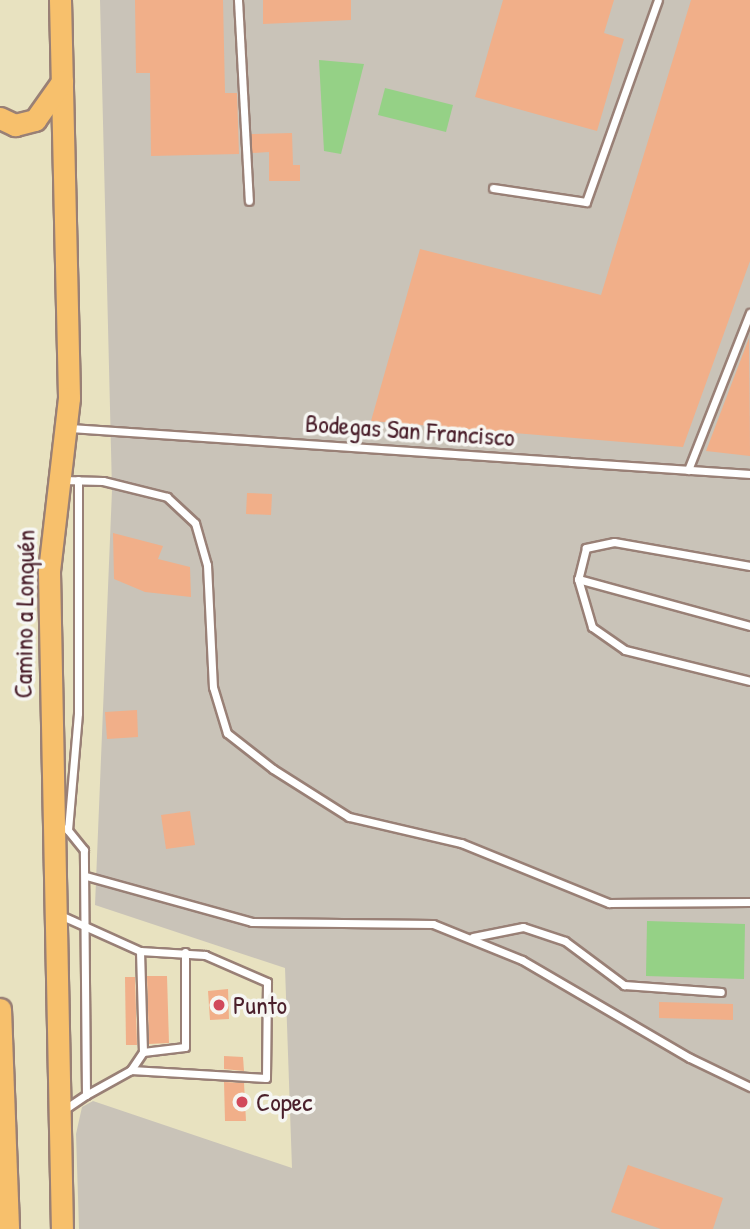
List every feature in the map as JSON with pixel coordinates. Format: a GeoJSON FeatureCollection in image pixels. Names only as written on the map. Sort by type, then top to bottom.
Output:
{"type":"FeatureCollection","features":[{"type":"Feature","properties":{"kind":"main road","name":"Camino a Lonquén"},"geometry":{"type":"LineString","coordinates":[[60,0],[69,480],[49,572],[60,823],[54,913],[62,1229]]}},
{"type":"Feature","properties":{"kind":"main road"},"geometry":{"type":"LineString","coordinates":[[0,118],[15,125],[35,120],[53,100],[63,80]]}},
{"type":"Feature","properties":{"kind":"main road"},"geometry":{"type":"LineString","coordinates":[[0,1010],[8,1229]]}},
{"type":"Feature","properties":{"kind":"lane"},"geometry":{"type":"LineString","coordinates":[[238,0],[249,201]]}},
{"type":"Feature","properties":{"kind":"lane"},"geometry":{"type":"LineString","coordinates":[[493,188],[586,202],[658,0]]}},
{"type":"Feature","properties":{"kind":"lane"},"geometry":{"type":"LineString","coordinates":[[688,470],[750,313]]}},
{"type":"Feature","properties":{"kind":"lane","name":"Bodegas San Francisco"},"geometry":{"type":"LineString","coordinates":[[66,428],[750,474]]}},
{"type":"Feature","properties":{"kind":"lane"},"geometry":{"type":"LineString","coordinates":[[86,1095],[85,850],[60,823],[78,713],[69,480],[103,481],[167,497],[195,523],[206,565],[213,687],[227,733],[273,769],[349,817],[461,843],[609,903],[750,902]]}},
{"type":"Feature","properties":{"kind":"lane"},"geometry":{"type":"LineString","coordinates":[[750,566],[614,542],[586,548],[578,579],[592,627],[625,650],[750,681]]}},
{"type":"Feature","properties":{"kind":"lane"},"geometry":{"type":"LineString","coordinates":[[578,579],[750,626]]}},
{"type":"Feature","properties":{"kind":"lane"},"geometry":{"type":"LineString","coordinates":[[86,876],[252,922],[433,924],[472,937],[750,1087]]}},
{"type":"Feature","properties":{"kind":"lane"},"geometry":{"type":"LineString","coordinates":[[54,913],[140,951],[205,955],[267,982],[266,1078],[131,1070]]}},
{"type":"Feature","properties":{"kind":"lane"},"geometry":{"type":"LineString","coordinates":[[472,937],[523,927],[565,941],[624,985],[721,992]]}},
{"type":"Feature","properties":{"kind":"lane"},"geometry":{"type":"LineString","coordinates":[[58,1113],[131,1070],[143,1052],[140,951]]}},
{"type":"Feature","properties":{"kind":"lane"},"geometry":{"type":"LineString","coordinates":[[143,1052],[186,1047],[184,952]]}},
{"type":"Feature","properties":{"kind":"shaded area"},"geometry":{"type":"Polygon","coordinates":[[[100,0],[750,0],[750,1229],[79,1229],[76,1134],[82,1107],[93,1101],[292,1168],[285,968],[95,905],[112,490],[100,0]]]}},
{"type":"Feature","properties":{"kind":"green space"},"geometry":{"type":"Polygon","coordinates":[[[319,60],[364,64],[341,154],[324,151],[319,60]]]}},
{"type":"Feature","properties":{"kind":"green space"},"geometry":{"type":"Polygon","coordinates":[[[385,88],[453,105],[446,132],[378,115],[385,88]]]}},
{"type":"Feature","properties":{"kind":"green space"},"geometry":{"type":"Polygon","coordinates":[[[647,921],[745,924],[744,979],[646,976],[647,921]]]}},
{"type":"Feature","properties":{"kind":"building"},"geometry":{"type":"Polygon","coordinates":[[[135,0],[223,0],[225,93],[237,93],[239,154],[151,156],[150,73],[136,73],[135,0]]]}},
{"type":"Feature","properties":{"kind":"building"},"geometry":{"type":"Polygon","coordinates":[[[263,0],[351,0],[351,20],[263,24],[263,0]]]}},
{"type":"Feature","properties":{"kind":"building"},"geometry":{"type":"Polygon","coordinates":[[[503,0],[614,0],[604,33],[624,39],[597,131],[475,97],[503,0]]]}},
{"type":"Feature","properties":{"kind":"building"},"geometry":{"type":"Polygon","coordinates":[[[691,0],[750,0],[750,261],[683,447],[371,421],[420,249],[601,295],[691,0]]]}},
{"type":"Feature","properties":{"kind":"building"},"geometry":{"type":"Polygon","coordinates":[[[292,133],[293,165],[300,165],[300,181],[269,181],[269,152],[252,153],[251,134],[292,133]]]}},
{"type":"Feature","properties":{"kind":"building"},"geometry":{"type":"Polygon","coordinates":[[[749,338],[750,456],[706,451],[749,338]]]}},
{"type":"Feature","properties":{"kind":"building"},"geometry":{"type":"Polygon","coordinates":[[[247,493],[272,494],[271,515],[246,514],[247,493]]]}},
{"type":"Feature","properties":{"kind":"building"},"geometry":{"type":"Polygon","coordinates":[[[113,533],[163,546],[158,559],[190,567],[191,597],[145,592],[114,579],[113,533]]]}},
{"type":"Feature","properties":{"kind":"building"},"geometry":{"type":"Polygon","coordinates":[[[137,710],[138,737],[107,739],[105,712],[137,710]]]}},
{"type":"Feature","properties":{"kind":"building"},"geometry":{"type":"Polygon","coordinates":[[[190,811],[195,845],[166,849],[161,815],[190,811]]]}},
{"type":"Feature","properties":{"kind":"building"},"geometry":{"type":"Polygon","coordinates":[[[147,976],[167,976],[169,1043],[149,1044],[147,976]]]}},
{"type":"Feature","properties":{"kind":"building"},"geometry":{"type":"Polygon","coordinates":[[[125,977],[135,977],[137,1045],[126,1045],[125,977]]]}},
{"type":"Feature","properties":{"kind":"building","name":"Punto"},"geometry":{"type":"Polygon","coordinates":[[[228,989],[229,1019],[210,1020],[208,991],[228,989]]]}},
{"type":"Feature","properties":{"kind":"building"},"geometry":{"type":"Polygon","coordinates":[[[659,1002],[733,1004],[733,1020],[659,1018],[659,1002]]]}},
{"type":"Feature","properties":{"kind":"building"},"geometry":{"type":"Polygon","coordinates":[[[224,1056],[243,1057],[244,1071],[224,1069],[224,1056]]]}},
{"type":"Feature","properties":{"kind":"building"},"geometry":{"type":"Polygon","coordinates":[[[224,1082],[244,1083],[246,1121],[225,1121],[224,1082]]]}},
{"type":"Feature","properties":{"kind":"building"},"geometry":{"type":"Polygon","coordinates":[[[628,1165],[723,1198],[713,1229],[661,1229],[611,1212],[628,1165]]]}},
{"type":"Feature","properties":{"kind":"place","name":"Punto"},"geometry":{"type":"Point","coordinates":[219,1005]}},
{"type":"Feature","properties":{"kind":"place","name":"Copec"},"geometry":{"type":"Point","coordinates":[242,1102]}}]}
